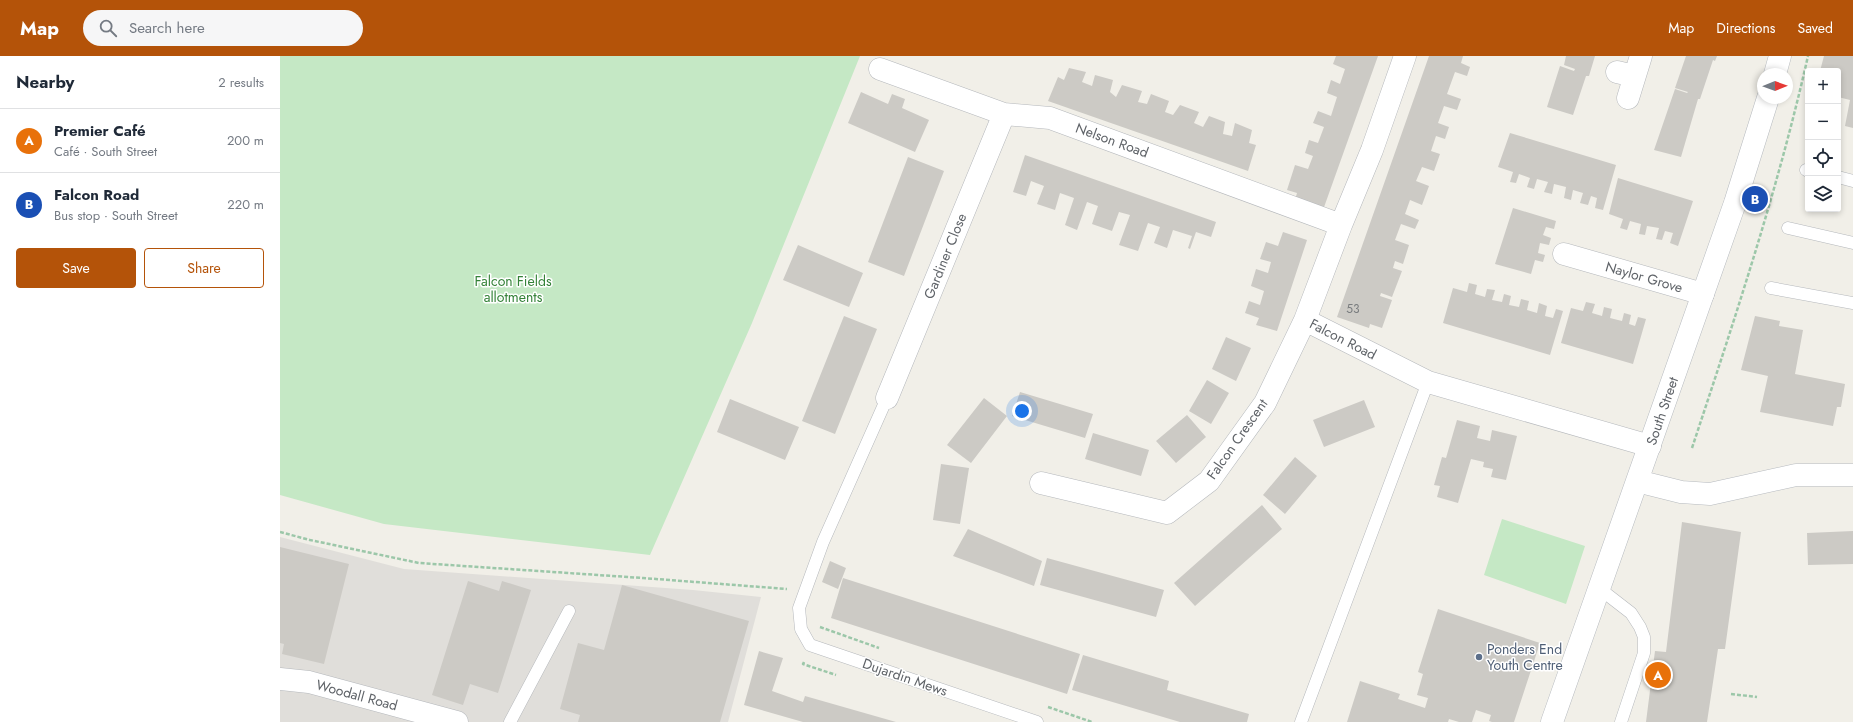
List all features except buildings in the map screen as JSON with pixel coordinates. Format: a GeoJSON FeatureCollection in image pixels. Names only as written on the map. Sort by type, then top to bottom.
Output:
{"type":"FeatureCollection","features":[{"type":"Feature","properties":{"kind":"street","name":"Falcon Road"},"geometry":{"type":"LineString","coordinates":[[1405,56],[1372,150],[1341,224],[1305,320],[1428,382],[1650,446]]}},
{"type":"Feature","properties":{"kind":"street"},"geometry":{"type":"LineString","coordinates":[[1628,98],[1625,74],[1641,56]]}},
{"type":"Feature","properties":{"kind":"street"},"geometry":{"type":"LineString","coordinates":[[1777,68],[1780,56]]}},
{"type":"Feature","properties":{"kind":"street","name":"Nelson Road"},"geometry":{"type":"LineString","coordinates":[[880,69],[1004,114],[1050,118],[1341,224]]}},
{"type":"Feature","properties":{"kind":"street","name":"South Street"},"geometry":{"type":"LineString","coordinates":[[1552,722],[1742,184],[1766,104]]}},
{"type":"Feature","properties":{"kind":"street","name":"Gardiner Close"},"geometry":{"type":"LineString","coordinates":[[887,398],[1004,114]]}},
{"type":"Feature","properties":{"kind":"street","name":"Naylor Grove"},"geometry":{"type":"LineString","coordinates":[[1564,254],[1582,268],[1703,294]]}},
{"type":"Feature","properties":{"kind":"street","name":"Falcon Crescent"},"geometry":{"type":"LineString","coordinates":[[1041,483],[1167,513],[1209,481],[1265,403],[1305,320]]}},
{"type":"Feature","properties":{"kind":"street"},"geometry":{"type":"LineString","coordinates":[[1637,481],[1681,492],[1710,494],[1796,475],[1853,475]]}},
{"type":"Feature","properties":{"kind":"street","name":"Woodall Road"},"geometry":{"type":"LineString","coordinates":[[280,679],[310,682],[457,722]]}},
{"type":"Feature","properties":{"kind":"lane"},"geometry":{"type":"LineString","coordinates":[[1841,178],[1853,180]]}},
{"type":"Feature","properties":{"kind":"lane"},"geometry":{"type":"LineString","coordinates":[[1788,228],[1853,243]]}},
{"type":"Feature","properties":{"kind":"lane"},"geometry":{"type":"LineString","coordinates":[[1771,288],[1853,303]]}},
{"type":"Feature","properties":{"kind":"lane"},"geometry":{"type":"LineString","coordinates":[[1301,722],[1428,382]]}},
{"type":"Feature","properties":{"kind":"lane"},"geometry":{"type":"LineString","coordinates":[[799,608],[823,542],[887,398]]}},
{"type":"Feature","properties":{"kind":"lane"},"geometry":{"type":"LineString","coordinates":[[1600,589],[1631,613],[1640,627],[1644,637],[1644,653],[1621,722]]}},
{"type":"Feature","properties":{"kind":"lane","name":"Dujardin Mews"},"geometry":{"type":"LineString","coordinates":[[799,608],[801,629],[810,645],[1037,722]]}},
{"type":"Feature","properties":{"kind":"lane"},"geometry":{"type":"LineString","coordinates":[[510,722],[569,611]]}},
{"type":"Feature","properties":{"kind":"path"},"geometry":{"type":"LineString","coordinates":[[1692,448],[1763,229],[1781,166],[1808,56]]}},
{"type":"Feature","properties":{"kind":"path"},"geometry":{"type":"LineString","coordinates":[[280,532],[310,540],[419,563],[643,578],[788,590],[799,608],[816,625],[883,649]]}},
{"type":"Feature","properties":{"kind":"path"},"geometry":{"type":"LineString","coordinates":[[1731,694],[1757,697]]}},
{"type":"Feature","properties":{"kind":"path"},"geometry":{"type":"LineString","coordinates":[[1048,706],[1092,722]]}},
{"type":"Feature","properties":{"kind":"shaded area"},"geometry":{"type":"Polygon","coordinates":[[[280,537],[404,569],[693,590],[761,597],[728,722],[280,722],[280,537]]]}},
{"type":"Feature","properties":{"kind":"green space","name":"Falcon Fields allotments"},"geometry":{"type":"Polygon","coordinates":[[[280,56],[860,56],[752,323],[650,555],[384,524],[280,495],[280,56]]]}},
{"type":"Feature","properties":{"kind":"green space"},"geometry":{"type":"Polygon","coordinates":[[[1502,519],[1585,546],[1566,604],[1484,575],[1502,519]]]}},
{"type":"Feature","properties":{"kind":"place","name":"Falcon Road"},"geometry":{"type":"Point","coordinates":[1755,199]}},
{"type":"Feature","properties":{"kind":"place","name":"Ponders End Youth Centre"},"geometry":{"type":"Point","coordinates":[1479,657]}},
{"type":"Feature","properties":{"kind":"place","name":"Premier Café"},"geometry":{"type":"Point","coordinates":[1658,675]}}]}
